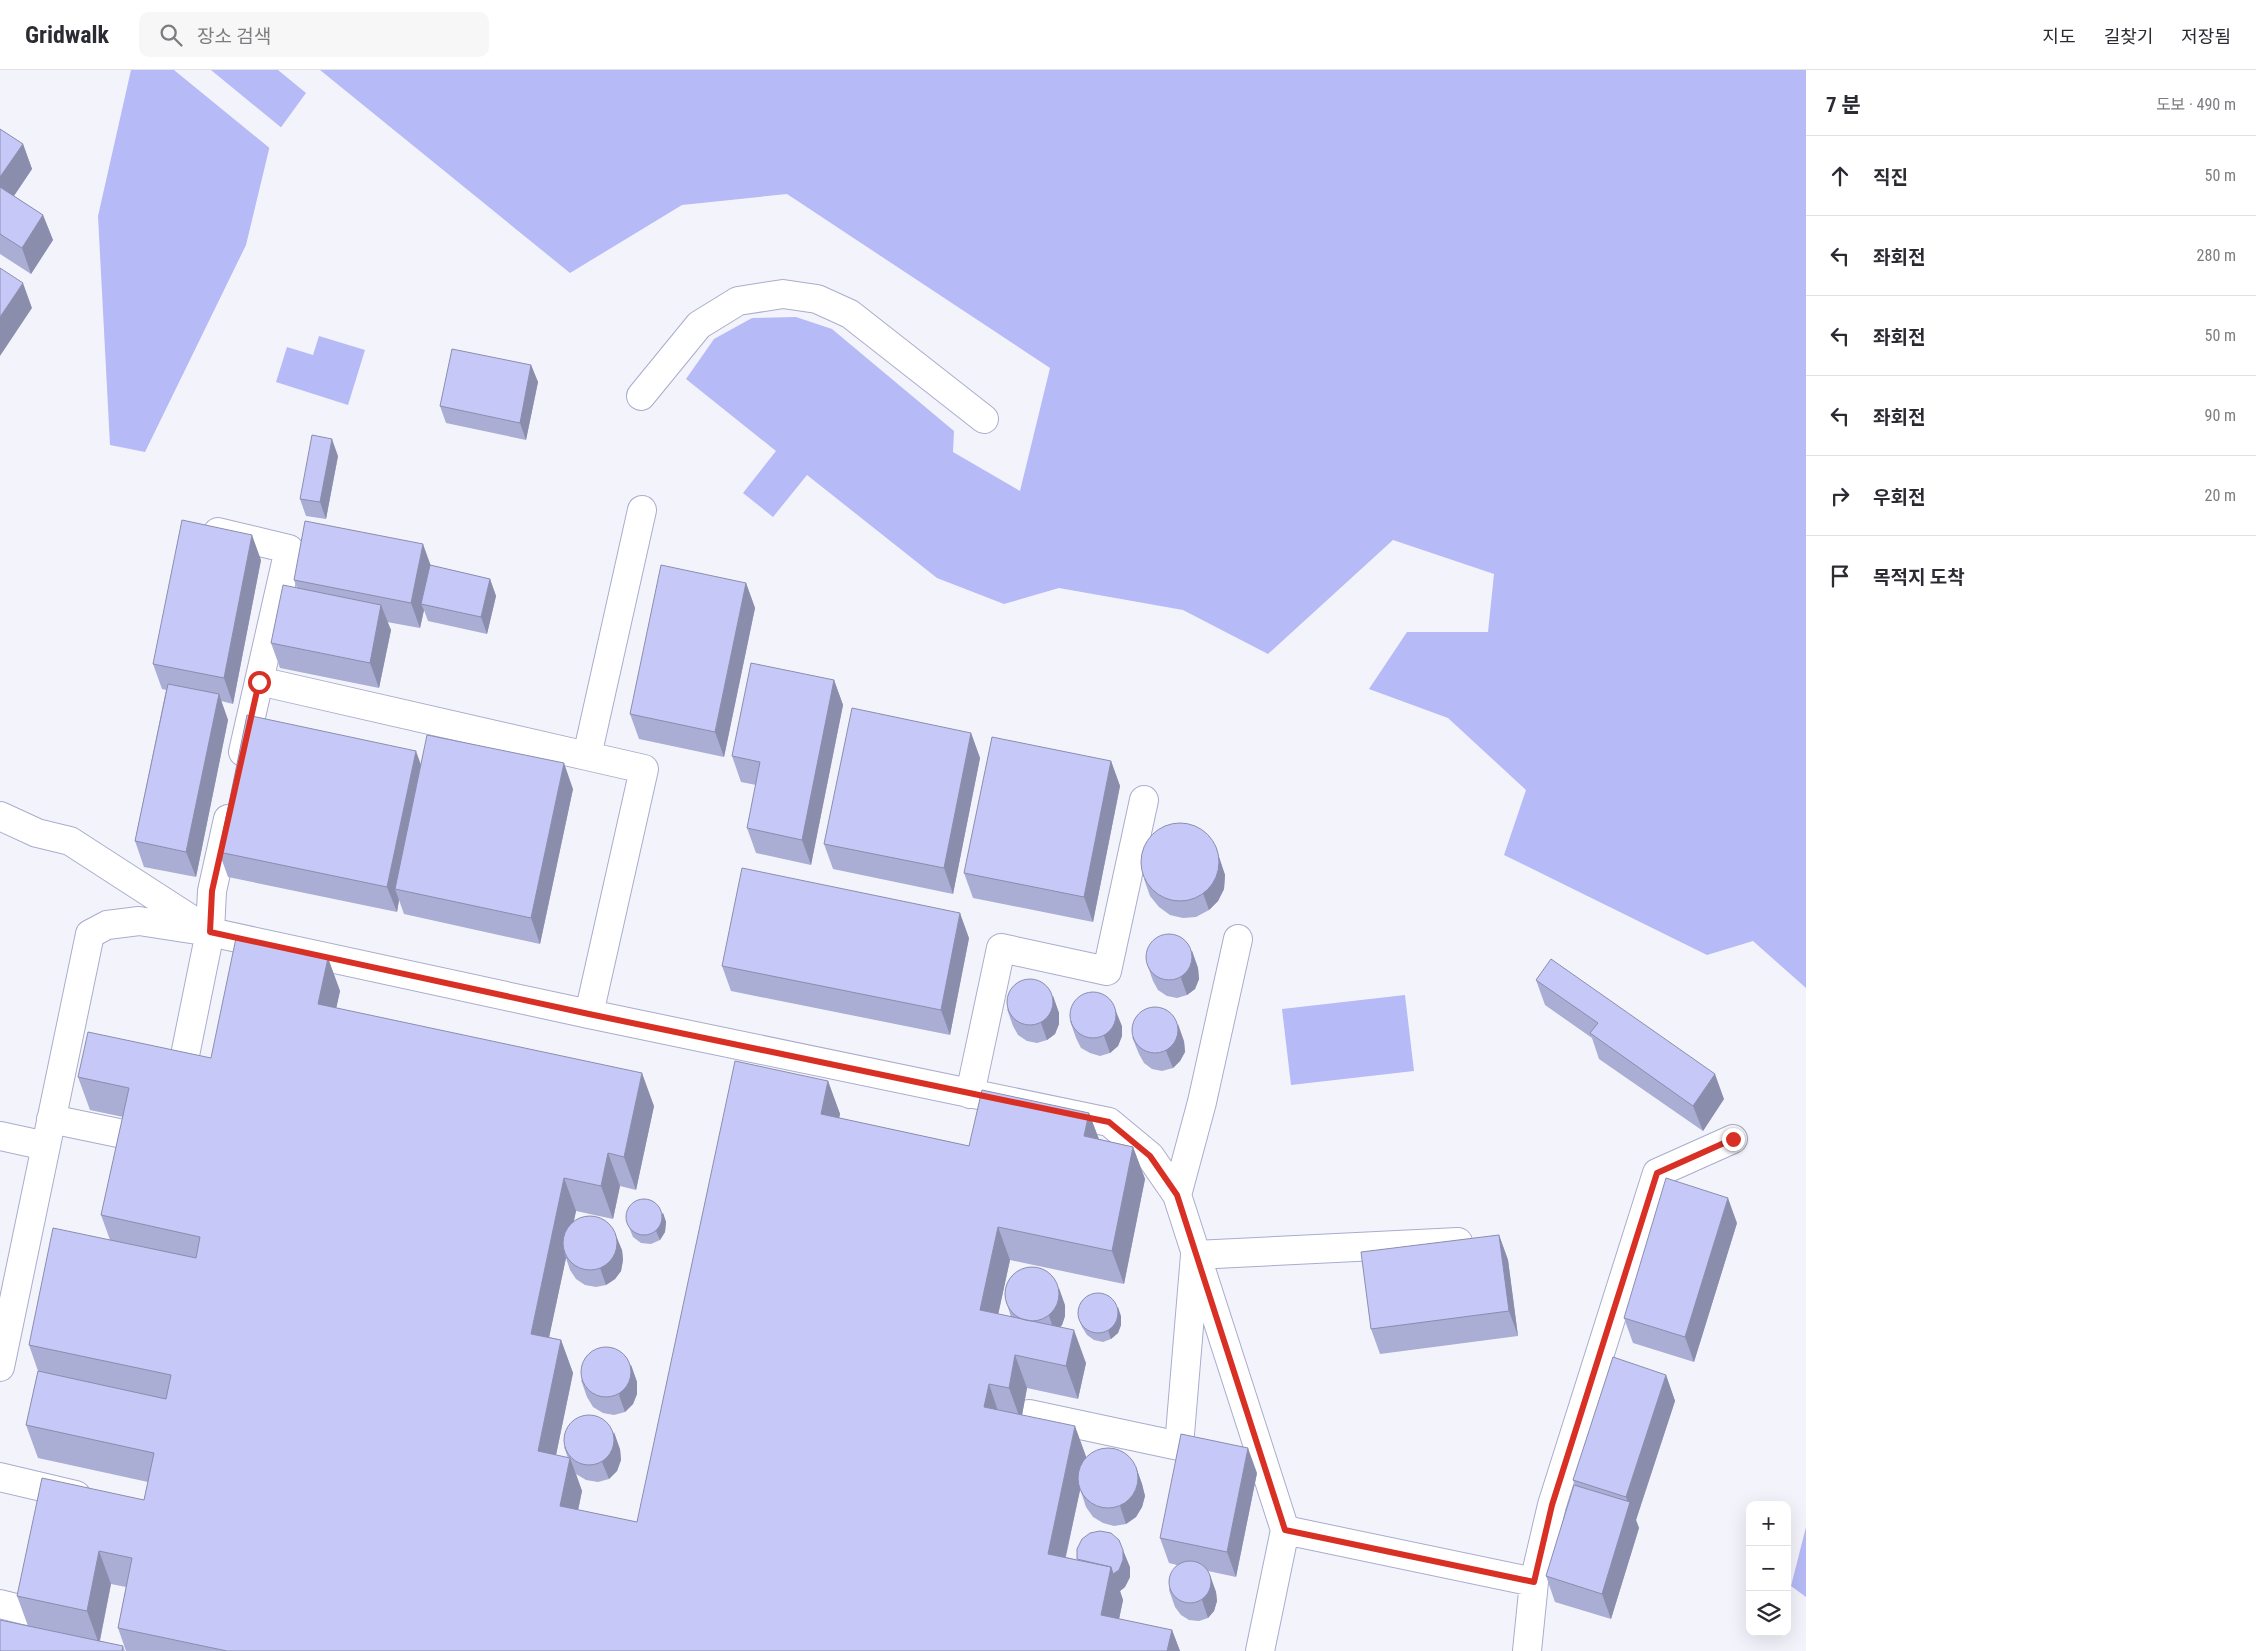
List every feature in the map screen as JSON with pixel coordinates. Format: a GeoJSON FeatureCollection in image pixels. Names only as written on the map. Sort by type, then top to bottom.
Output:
{"type":"FeatureCollection","features":[{"type":"Feature","properties":{"kind":"lane"},"geometry":{"type":"LineString","coordinates":[[641,396],[699,325],[738,301],[783,294],[817,299],[850,314],[984,419]]}},
{"type":"Feature","properties":{"kind":"lane"},"geometry":{"type":"LineString","coordinates":[[587,756],[642,510]]}},
{"type":"Feature","properties":{"kind":"lane"},"geometry":{"type":"LineString","coordinates":[[182,1070],[210,932],[212,891],[289,548],[209,530]]}},
{"type":"Feature","properties":{"kind":"lane"},"geometry":{"type":"LineString","coordinates":[[259,682],[644,769],[589,1014]]}},
{"type":"Feature","properties":{"kind":"lane"},"geometry":{"type":"LineString","coordinates":[[970,1094],[1001,948],[1107,971],[1144,800]]}},
{"type":"Feature","properties":{"kind":"lane"},"geometry":{"type":"LineString","coordinates":[[0,816],[37,833],[70,841],[210,932]]}},
{"type":"Feature","properties":{"kind":"lane"},"geometry":{"type":"LineString","coordinates":[[0,1367],[90,934],[107,925],[139,922],[210,932],[589,1014],[742,1056],[970,1094],[1109,1122],[1150,1156],[1177,1195],[1195,1256],[1285,1530],[1260,1651]]}},
{"type":"Feature","properties":{"kind":"lane"},"geometry":{"type":"LineString","coordinates":[[1177,1195],[1202,1102],[1238,939]]}},
{"type":"Feature","properties":{"kind":"lane"},"geometry":{"type":"LineString","coordinates":[[51,1119],[128,1135]]}},
{"type":"Feature","properties":{"kind":"lane"},"geometry":{"type":"LineString","coordinates":[[0,1136],[46,1146]]}},
{"type":"Feature","properties":{"kind":"lane"},"geometry":{"type":"LineString","coordinates":[[1528,1651],[1534,1582],[1552,1505],[1657,1173],[1733,1139]]}},
{"type":"Feature","properties":{"kind":"lane"},"geometry":{"type":"LineString","coordinates":[[1195,1256],[1458,1242]]}},
{"type":"Feature","properties":{"kind":"lane"},"geometry":{"type":"LineString","coordinates":[[1029,1414],[1179,1446],[1195,1256]]}},
{"type":"Feature","properties":{"kind":"lane"},"geometry":{"type":"LineString","coordinates":[[0,1477],[97,1500]]}},
{"type":"Feature","properties":{"kind":"lane"},"geometry":{"type":"LineString","coordinates":[[1285,1530],[1534,1582]]}},
{"type":"Feature","properties":{"kind":"lane"},"geometry":{"type":"LineString","coordinates":[[0,1604],[28,1610]]}},
{"type":"Feature","properties":{"kind":"water"},"geometry":{"type":"Polygon","coordinates":[[[131,70],[278,70],[306,93],[271,141],[246,245],[145,452],[110,445],[98,216],[131,70]]]}},
{"type":"Feature","properties":{"kind":"water"},"geometry":{"type":"Polygon","coordinates":[[[320,70],[1806,70],[1806,988],[1753,941],[1707,955],[1504,855],[1526,790],[1448,718],[1369,689],[1407,632],[1488,632],[1494,574],[1393,540],[1268,654],[1183,610],[1059,588],[1004,604],[937,578],[807,475],[773,517],[743,493],[776,451],[686,379],[714,339],[752,318],[796,317],[832,329],[954,431],[953,452],[1020,491],[1050,368],[787,194],[682,205],[570,273],[320,70]]]}},
{"type":"Feature","properties":{"kind":"water"},"geometry":{"type":"Polygon","coordinates":[[[319,336],[365,350],[348,405],[276,382],[287,347],[313,355],[319,336]]]}},
{"type":"Feature","properties":{"kind":"water"},"geometry":{"type":"Polygon","coordinates":[[[1405,995],[1414,1071],[1291,1085],[1282,1009],[1405,995]]]}},
{"type":"Feature","properties":{"kind":"water"},"geometry":{"type":"Polygon","coordinates":[[[1806,1527],[1806,1597],[1791,1586],[1806,1527]]]}},
{"type":"Feature","properties":{"kind":"pier"},"geometry":{"type":"Polygon","coordinates":[[[174,70],[211,70],[283,129],[274,142],[272,150],[174,70]]]}},
{"type":"Feature","properties":{"kind":"building"},"geometry":{"type":"Polygon","coordinates":[[[0,129],[23,144],[0,177],[0,129]]]}},
{"type":"Feature","properties":{"kind":"building"},"geometry":{"type":"Polygon","coordinates":[[[0,187],[43,215],[22,248],[0,234],[0,187]]]}},
{"type":"Feature","properties":{"kind":"building"},"geometry":{"type":"Polygon","coordinates":[[[0,268],[23,283],[0,317],[0,268]]]}},
{"type":"Feature","properties":{"kind":"building"},"geometry":{"type":"Polygon","coordinates":[[[452,349],[531,365],[520,423],[440,406],[452,349]]]}},
{"type":"Feature","properties":{"kind":"building"},"geometry":{"type":"Polygon","coordinates":[[[312,435],[332,439],[320,502],[300,499],[312,435]]]}},
{"type":"Feature","properties":{"kind":"building"},"geometry":{"type":"Polygon","coordinates":[[[182,520],[252,535],[224,678],[153,664],[182,520]]]}},
{"type":"Feature","properties":{"kind":"building"},"geometry":{"type":"Polygon","coordinates":[[[305,521],[423,544],[411,603],[294,580],[305,521]]]}},
{"type":"Feature","properties":{"kind":"building"},"geometry":{"type":"Polygon","coordinates":[[[430,565],[490,579],[481,617],[421,604],[430,565]]]}},
{"type":"Feature","properties":{"kind":"building"},"geometry":{"type":"Polygon","coordinates":[[[661,565],[746,583],[715,732],[630,714],[661,565]]]}},
{"type":"Feature","properties":{"kind":"building"},"geometry":{"type":"Polygon","coordinates":[[[283,585],[381,605],[370,663],[271,643],[283,585]]]}},
{"type":"Feature","properties":{"kind":"building"},"geometry":{"type":"Polygon","coordinates":[[[751,663],[834,680],[802,840],[747,828],[760,762],[732,756],[751,663]]]}},
{"type":"Feature","properties":{"kind":"building"},"geometry":{"type":"Polygon","coordinates":[[[168,684],[219,694],[186,852],[135,841],[168,684]]]}},
{"type":"Feature","properties":{"kind":"building"},"geometry":{"type":"Polygon","coordinates":[[[852,708],[971,733],[944,868],[824,844],[852,708]]]}},
{"type":"Feature","properties":{"kind":"building"},"geometry":{"type":"Polygon","coordinates":[[[247,715],[416,751],[387,887],[219,852],[247,715]]]}},
{"type":"Feature","properties":{"kind":"building"},"geometry":{"type":"Polygon","coordinates":[[[427,735],[564,763],[531,918],[395,889],[427,735]]]}},
{"type":"Feature","properties":{"kind":"building"},"geometry":{"type":"Polygon","coordinates":[[[992,737],[1111,761],[1084,897],[964,873],[992,737]]]}},
{"type":"Feature","properties":{"kind":"building"},"geometry":{"type":"Polygon","coordinates":[[[1180,823],[1195,826],[1212,840],[1216,847],[1219,862],[1216,877],[1202,894],[1195,898],[1180,901],[1165,898],[1148,884],[1144,877],[1141,862],[1144,847],[1158,830],[1165,826],[1180,823]]]}},
{"type":"Feature","properties":{"kind":"building"},"geometry":{"type":"Polygon","coordinates":[[[742,868],[960,913],[941,1010],[722,966],[742,868]]]}},
{"type":"Feature","properties":{"kind":"building"},"geometry":{"type":"Polygon","coordinates":[[[1164,934],[1174,934],[1188,944],[1192,957],[1188,970],[1182,976],[1174,980],[1164,980],[1150,970],[1146,962],[1146,952],[1156,938],[1164,934]]]}},
{"type":"Feature","properties":{"kind":"building"},"geometry":{"type":"Polygon","coordinates":[[[236,938],[328,958],[318,1004],[642,1073],[624,1157],[608,1153],[601,1186],[564,1178],[531,1334],[561,1340],[538,1451],[570,1458],[560,1506],[637,1522],[735,1061],[828,1081],[821,1114],[969,1146],[982,1090],[1089,1113],[1084,1136],[1133,1147],[1112,1251],[998,1227],[980,1310],[1074,1330],[1066,1366],[1015,1355],[1009,1388],[989,1384],[984,1407],[1075,1426],[1048,1554],[1111,1567],[1101,1615],[1172,1630],[1167,1651],[227,1651],[118,1628],[132,1558],[99,1551],[87,1611],[17,1596],[42,1478],[144,1500],[154,1453],[26,1425],[38,1371],[166,1399],[171,1375],[29,1345],[53,1228],[196,1258],[200,1237],[101,1215],[129,1088],[78,1077],[88,1032],[211,1058],[236,938]]]}},
{"type":"Feature","properties":{"kind":"building"},"geometry":{"type":"Polygon","coordinates":[[[1551,959],[1715,1074],[1693,1106],[1590,1033],[1598,1023],[1536,980],[1551,959]]]}},
{"type":"Feature","properties":{"kind":"building"},"geometry":{"type":"Polygon","coordinates":[[[1025,979],[1035,979],[1049,989],[1053,1002],[1049,1015],[1043,1021],[1035,1025],[1025,1025],[1011,1015],[1007,1007],[1007,997],[1017,983],[1025,979]]]}},
{"type":"Feature","properties":{"kind":"building"},"geometry":{"type":"Polygon","coordinates":[[[1088,992],[1098,992],[1112,1002],[1116,1015],[1112,1028],[1106,1034],[1098,1038],[1088,1038],[1074,1028],[1070,1020],[1070,1010],[1080,996],[1088,992]]]}},
{"type":"Feature","properties":{"kind":"building"},"geometry":{"type":"Polygon","coordinates":[[[1150,1007],[1160,1007],[1174,1017],[1178,1030],[1174,1043],[1168,1049],[1160,1053],[1150,1053],[1136,1043],[1132,1035],[1132,1025],[1142,1011],[1150,1007]]]}},
{"type":"Feature","properties":{"kind":"building"},"geometry":{"type":"Polygon","coordinates":[[[1666,1178],[1728,1198],[1685,1337],[1624,1318],[1666,1178]]]}},
{"type":"Feature","properties":{"kind":"building"},"geometry":{"type":"Polygon","coordinates":[[[644,1199],[651,1200],[657,1204],[661,1210],[661,1224],[657,1230],[651,1234],[644,1235],[637,1234],[631,1230],[627,1224],[626,1217],[627,1210],[631,1204],[637,1200],[644,1199]]]}},
{"type":"Feature","properties":{"kind":"building"},"geometry":{"type":"Polygon","coordinates":[[[585,1216],[595,1216],[605,1220],[613,1228],[617,1243],[613,1258],[605,1266],[595,1270],[585,1270],[575,1266],[567,1258],[563,1248],[563,1238],[567,1228],[575,1220],[585,1216]]]}},
{"type":"Feature","properties":{"kind":"building"},"geometry":{"type":"Polygon","coordinates":[[[1499,1235],[1509,1311],[1371,1329],[1361,1252],[1499,1235]]]}},
{"type":"Feature","properties":{"kind":"building"},"geometry":{"type":"Polygon","coordinates":[[[1032,1267],[1042,1269],[1051,1275],[1057,1284],[1059,1294],[1057,1304],[1051,1313],[1042,1319],[1032,1321],[1022,1319],[1013,1313],[1007,1304],[1005,1294],[1007,1284],[1013,1275],[1022,1269],[1032,1267]]]}},
{"type":"Feature","properties":{"kind":"building"},"geometry":{"type":"Polygon","coordinates":[[[1098,1293],[1112,1299],[1118,1313],[1112,1327],[1098,1333],[1084,1327],[1078,1313],[1084,1299],[1098,1293]]]}},
{"type":"Feature","properties":{"kind":"building"},"geometry":{"type":"Polygon","coordinates":[[[601,1347],[611,1347],[624,1354],[631,1367],[631,1377],[624,1390],[611,1397],[601,1397],[592,1393],[585,1386],[581,1377],[581,1367],[585,1358],[592,1351],[601,1347]]]}},
{"type":"Feature","properties":{"kind":"building"},"geometry":{"type":"Polygon","coordinates":[[[1613,1357],[1666,1375],[1626,1497],[1573,1480],[1613,1357]]]}},
{"type":"Feature","properties":{"kind":"building"},"geometry":{"type":"Polygon","coordinates":[[[584,1415],[594,1415],[607,1422],[614,1435],[614,1445],[607,1458],[594,1465],[584,1465],[575,1461],[568,1454],[564,1445],[564,1435],[568,1426],[575,1419],[584,1415]]]}},
{"type":"Feature","properties":{"kind":"building"},"geometry":{"type":"Polygon","coordinates":[[[1181,1434],[1248,1448],[1227,1552],[1160,1538],[1181,1434]]]}},
{"type":"Feature","properties":{"kind":"building"},"geometry":{"type":"Polygon","coordinates":[[[1108,1448],[1125,1453],[1133,1461],[1138,1478],[1133,1495],[1125,1503],[1108,1508],[1091,1503],[1083,1495],[1078,1478],[1083,1461],[1091,1453],[1108,1448]]]}},
{"type":"Feature","properties":{"kind":"building"},"geometry":{"type":"Polygon","coordinates":[[[1574,1485],[1630,1502],[1602,1594],[1546,1576],[1574,1485]]]}},
{"type":"Feature","properties":{"kind":"building"},"geometry":{"type":"Polygon","coordinates":[[[1100,1531],[1111,1533],[1119,1540],[1123,1550],[1123,1560],[1119,1570],[1113,1574],[1111,1567],[1077,1559],[1077,1549],[1082,1539],[1090,1533],[1100,1531]]]}},
{"type":"Feature","properties":{"kind":"building"},"geometry":{"type":"Polygon","coordinates":[[[1194,1561],[1202,1564],[1208,1570],[1211,1582],[1208,1594],[1202,1600],[1186,1603],[1178,1600],[1172,1594],[1169,1578],[1172,1570],[1178,1564],[1194,1561]]]}},
{"type":"Feature","properties":{"kind":"building"},"geometry":{"type":"Polygon","coordinates":[[[0,1620],[123,1646],[122,1651],[0,1651],[0,1620]]]}},
{"type":"Feature","properties":{"kind":"route"},"geometry":{"type":"LineString","coordinates":[[259,682],[212,891],[210,932],[589,1014],[1109,1122],[1150,1156],[1177,1195],[1195,1256],[1285,1530],[1534,1582],[1552,1505],[1657,1173],[1733,1139]]}}]}
